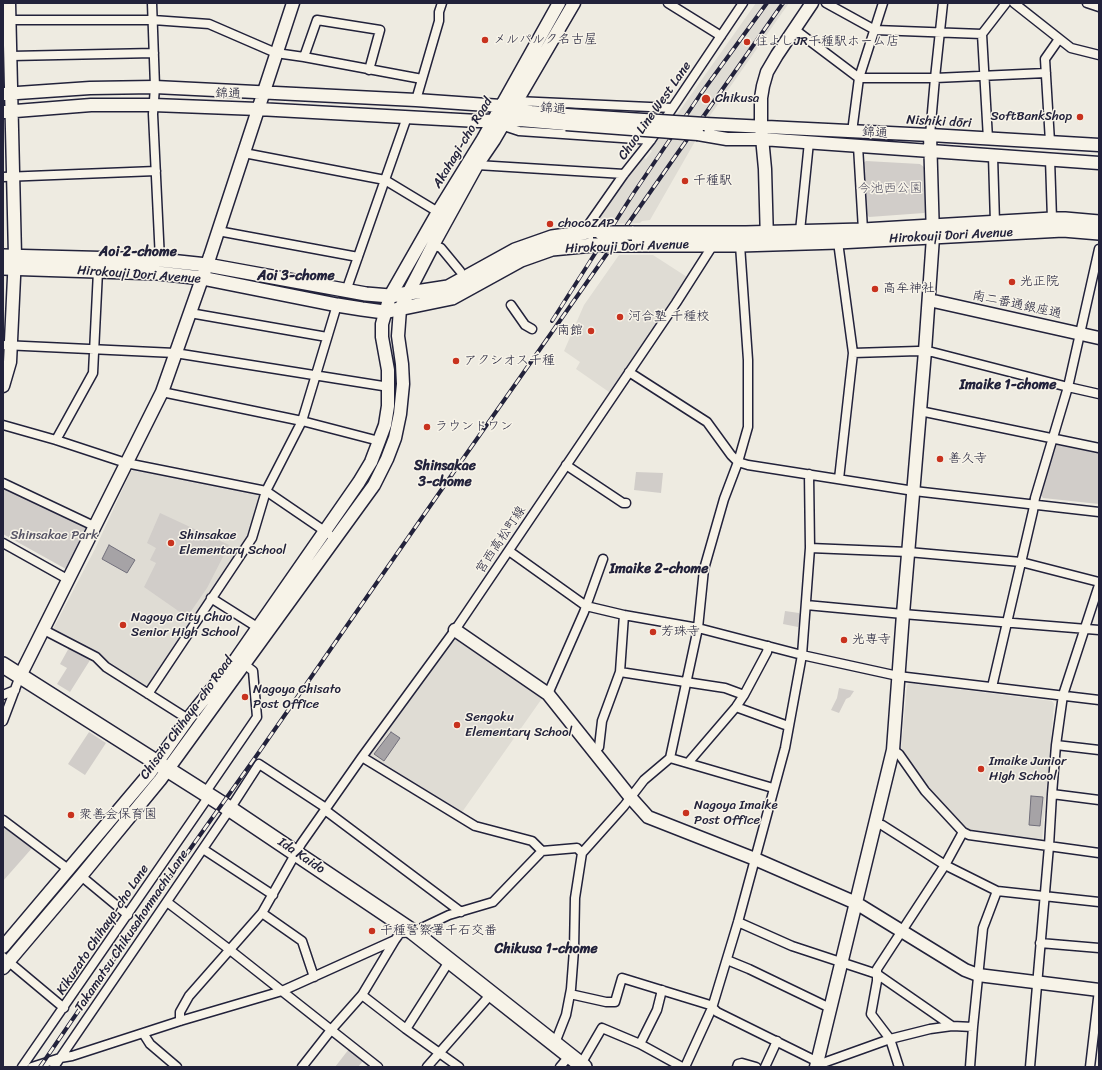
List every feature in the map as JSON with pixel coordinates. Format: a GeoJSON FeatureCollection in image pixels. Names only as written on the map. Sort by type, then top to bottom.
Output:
{"type":"FeatureCollection","features":[{"type":"Feature","properties":{"kind":"highway","name":"Ida Kaido"},"geometry":{"type":"LineString","coordinates":[[3,665],[18,683],[162,766],[227,813],[299,848],[450,960],[578,1062]]}},
{"type":"Feature","properties":{"kind":"main road","name":"Hirokouji Dori Avenue"},"geometry":{"type":"LineString","coordinates":[[9,262],[160,260],[207,265],[346,291],[390,296],[448,287],[515,250],[552,236],[588,232],[838,242],[933,232],[995,223],[1052,219],[1099,222]]}},
{"type":"Feature","properties":{"kind":"main road","name":"Hirokouji Dori Avenue"},"geometry":{"type":"LineString","coordinates":[[9,262],[98,271],[202,278],[364,310],[384,312],[452,298],[521,260],[552,249],[593,245],[740,245],[800,231],[862,230],[933,232],[1064,230],[1099,233]]}},
{"type":"Feature","properties":{"kind":"street"},"geometry":{"type":"LineString","coordinates":[[3,386],[10,362],[7,345],[9,262],[7,94],[10,20],[9,3]]}},
{"type":"Feature","properties":{"kind":"street"},"geometry":{"type":"LineString","coordinates":[[152,3],[155,87],[153,105],[160,260]]}},
{"type":"Feature","properties":{"kind":"street"},"geometry":{"type":"LineString","coordinates":[[3,721],[18,683],[162,392],[207,265],[293,3]]}},
{"type":"Feature","properties":{"kind":"street"},"geometry":{"type":"LineString","coordinates":[[416,100],[439,22],[439,12],[442,3]]}},
{"type":"Feature","properties":{"kind":"street","name":"Akahagi-cho Road"},"geometry":{"type":"LineString","coordinates":[[510,105],[559,3]]}},
{"type":"Feature","properties":{"kind":"street","name":"Akahagi-cho Road"},"geometry":{"type":"LineString","coordinates":[[400,309],[510,105],[574,3]]}},
{"type":"Feature","properties":{"kind":"street"},"geometry":{"type":"LineString","coordinates":[[668,3],[721,36]]}},
{"type":"Feature","properties":{"kind":"street","name":"Chuo Line West Lane"},"geometry":{"type":"LineString","coordinates":[[588,232],[589,224],[624,174],[651,140],[744,3]]}},
{"type":"Feature","properties":{"kind":"street"},"geometry":{"type":"LineString","coordinates":[[767,238],[761,98],[767,72],[794,28],[812,3]]}},
{"type":"Feature","properties":{"kind":"street"},"geometry":{"type":"LineString","coordinates":[[826,3],[875,30],[982,34]]}},
{"type":"Feature","properties":{"kind":"street"},"geometry":{"type":"LineString","coordinates":[[852,132],[859,78],[883,3]]}},
{"type":"Feature","properties":{"kind":"street"},"geometry":{"type":"LineString","coordinates":[[817,1064],[893,750],[929,300],[933,232],[930,135],[943,3]]}},
{"type":"Feature","properties":{"kind":"street"},"geometry":{"type":"LineString","coordinates":[[988,139],[982,34],[1006,3]]}},
{"type":"Feature","properties":{"kind":"street"},"geometry":{"type":"LineString","coordinates":[[1014,3],[1071,48],[1099,55]]}},
{"type":"Feature","properties":{"kind":"street"},"geometry":{"type":"LineString","coordinates":[[1087,3],[1099,7]]}},
{"type":"Feature","properties":{"kind":"street"},"geometry":{"type":"LineString","coordinates":[[10,20],[153,20],[209,24],[276,53],[422,79]]}},
{"type":"Feature","properties":{"kind":"street"},"geometry":{"type":"LineString","coordinates":[[304,57],[317,20],[380,30],[369,70]]}},
{"type":"Feature","properties":{"kind":"street"},"geometry":{"type":"LineString","coordinates":[[794,28],[859,78],[935,78],[1046,73]]}},
{"type":"Feature","properties":{"kind":"street"},"geometry":{"type":"LineString","coordinates":[[1050,142],[1045,59],[1060,39]]}},
{"type":"Feature","properties":{"kind":"street"},"geometry":{"type":"LineString","coordinates":[[8,54],[154,53]]}},
{"type":"Feature","properties":{"kind":"street","name":"錦通"},"geometry":{"type":"LineString","coordinates":[[7,94],[90,88],[155,87],[510,105],[531,112],[567,119]]}},
{"type":"Feature","properties":{"kind":"street","name":"錦通"},"geometry":{"type":"LineString","coordinates":[[7,112],[91,105],[153,105],[258,109],[500,123],[520,120],[567,119],[701,129]]}},
{"type":"Feature","properties":{"kind":"street"},"geometry":{"type":"LineString","coordinates":[[510,105],[672,108]]}},
{"type":"Feature","properties":{"kind":"street"},"geometry":{"type":"LineString","coordinates":[[346,291],[407,117]]}},
{"type":"Feature","properties":{"kind":"street"},"geometry":{"type":"LineString","coordinates":[[500,123],[519,131],[651,140]]}},
{"type":"Feature","properties":{"kind":"street","name":"Akahagi-cho Road"},"geometry":{"type":"LineString","coordinates":[[384,312],[390,296],[438,212],[500,123]]}},
{"type":"Feature","properties":{"kind":"street","name":"Nishiki dōri"},"geometry":{"type":"LineString","coordinates":[[701,129],[762,133],[852,132],[930,135],[1099,145]]}},
{"type":"Feature","properties":{"kind":"street","name":"錦通"},"geometry":{"type":"LineString","coordinates":[[762,133],[809,142],[1099,163]]}},
{"type":"Feature","properties":{"kind":"street"},"geometry":{"type":"LineString","coordinates":[[800,231],[809,142]]}},
{"type":"Feature","properties":{"kind":"street"},"geometry":{"type":"LineString","coordinates":[[858,146],[862,230]]}},
{"type":"Feature","properties":{"kind":"street"},"geometry":{"type":"LineString","coordinates":[[244,153],[385,180],[438,212]]}},
{"type":"Feature","properties":{"kind":"street"},"geometry":{"type":"LineString","coordinates":[[993,156],[995,223]]}},
{"type":"Feature","properties":{"kind":"street"},"geometry":{"type":"LineString","coordinates":[[1050,160],[1052,219]]}},
{"type":"Feature","properties":{"kind":"street"},"geometry":{"type":"LineString","coordinates":[[478,166],[624,174]]}},
{"type":"Feature","properties":{"kind":"street"},"geometry":{"type":"LineString","coordinates":[[8,177],[156,171]]}},
{"type":"Feature","properties":{"kind":"street"},"geometry":{"type":"LineString","coordinates":[[218,231],[265,241],[358,257]]}},
{"type":"Feature","properties":{"kind":"street"},"geometry":{"type":"LineString","coordinates":[[838,242],[853,353],[839,479]]}},
{"type":"Feature","properties":{"kind":"street"},"geometry":{"type":"LineString","coordinates":[[434,245],[441,248],[460,271]]}},
{"type":"Feature","properties":{"kind":"street","name":"宮西高松町線"},"geometry":{"type":"LineString","coordinates":[[180,1021],[180,1012],[190,996],[262,913],[299,848],[325,809],[455,630],[713,245]]}},
{"type":"Feature","properties":{"kind":"street"},"geometry":{"type":"LineString","coordinates":[[555,1043],[566,1015],[570,994],[574,950],[575,898],[582,853],[631,798],[644,780],[670,758],[698,628],[706,563],[724,499],[738,462],[748,427],[748,360],[740,245]]}},
{"type":"Feature","properties":{"kind":"street"},"geometry":{"type":"LineString","coordinates":[[992,687],[1035,498],[1068,387],[1099,249]]}},
{"type":"Feature","properties":{"kind":"street"},"geometry":{"type":"LineString","coordinates":[[56,440],[93,372],[98,271]]}},
{"type":"Feature","properties":{"kind":"street","name":"南二番通銀座通"},"geometry":{"type":"LineString","coordinates":[[929,300],[1099,338]]}},
{"type":"Feature","properties":{"kind":"street"},"geometry":{"type":"LineString","coordinates":[[148,694],[252,538],[266,491],[302,421],[338,305]]}},
{"type":"Feature","properties":{"kind":"street"},"geometry":{"type":"LineString","coordinates":[[511,305],[526,325],[532,330]]}},
{"type":"Feature","properties":{"kind":"street","name":"Chisato Chihaya-cho Road"},"geometry":{"type":"LineString","coordinates":[[5,962],[81,876],[162,766],[244,664],[374,485],[387,459],[395,438],[400,414],[403,384],[398,336],[400,309]]}},
{"type":"Feature","properties":{"kind":"street"},"geometry":{"type":"LineString","coordinates":[[190,312],[327,337]]}},
{"type":"Feature","properties":{"kind":"street","name":"Chisato Chihaya-cho Road"},"geometry":{"type":"LineString","coordinates":[[3,947],[68,869],[162,766],[188,719],[236,659],[359,482],[371,462],[385,425],[388,406],[388,370],[382,337],[384,312]]}},
{"type":"Feature","properties":{"kind":"street"},"geometry":{"type":"LineString","coordinates":[[7,345],[175,353],[315,376],[389,386]]}},
{"type":"Feature","properties":{"kind":"street"},"geometry":{"type":"LineString","coordinates":[[853,353],[925,351],[1099,394]]}},
{"type":"Feature","properties":{"kind":"street"},"geometry":{"type":"LineString","coordinates":[[629,372],[707,422],[731,456],[738,462],[914,491],[1099,512]]}},
{"type":"Feature","properties":{"kind":"street"},"geometry":{"type":"LineString","coordinates":[[162,392],[302,421],[379,441]]}},
{"type":"Feature","properties":{"kind":"street"},"geometry":{"type":"LineString","coordinates":[[920,411],[1099,448]]}},
{"type":"Feature","properties":{"kind":"street"},"geometry":{"type":"LineString","coordinates":[[3,425],[56,440],[126,463],[266,491],[335,538]]}},
{"type":"Feature","properties":{"kind":"street"},"geometry":{"type":"LineString","coordinates":[[566,465],[623,503],[626,503]]}},
{"type":"Feature","properties":{"kind":"street"},"geometry":{"type":"LineString","coordinates":[[685,1067],[712,1008],[727,960],[784,748],[802,654],[810,548],[809,474]]}},
{"type":"Feature","properties":{"kind":"street"},"geometry":{"type":"LineString","coordinates":[[3,483],[96,527]]}},
{"type":"Feature","properties":{"kind":"street"},"geometry":{"type":"LineString","coordinates":[[3,543],[69,580]]}},
{"type":"Feature","properties":{"kind":"street"},"geometry":{"type":"LineString","coordinates":[[810,548],[908,552],[1021,562],[1099,582]]}},
{"type":"Feature","properties":{"kind":"street"},"geometry":{"type":"LineString","coordinates":[[509,551],[586,606],[624,615],[698,628],[898,676],[1099,700]]}},
{"type":"Feature","properties":{"kind":"street"},"geometry":{"type":"LineString","coordinates":[[548,694],[586,606],[603,559]]}},
{"type":"Feature","properties":{"kind":"street"},"geometry":{"type":"LineString","coordinates":[[1030,1067],[1056,745],[1063,695],[1099,585]]}},
{"type":"Feature","properties":{"kind":"street"},"geometry":{"type":"LineString","coordinates":[[211,598],[257,627]]}},
{"type":"Feature","properties":{"kind":"street"},"geometry":{"type":"LineString","coordinates":[[806,604],[903,614],[1099,630]]}},
{"type":"Feature","properties":{"kind":"street"},"geometry":{"type":"LineString","coordinates":[[595,751],[599,747],[602,721],[620,672],[624,615]]}},
{"type":"Feature","properties":{"kind":"street"},"geometry":{"type":"LineString","coordinates":[[44,630],[96,657],[106,667],[188,719]]}},
{"type":"Feature","properties":{"kind":"street"},"geometry":{"type":"LineString","coordinates":[[455,630],[548,694],[631,798],[648,817],[755,859],[856,903],[965,970],[978,976],[1099,990],[1090,1067]]}},
{"type":"Feature","properties":{"kind":"street"},"geometry":{"type":"LineString","coordinates":[[688,762],[736,708],[767,652],[768,646]]}},
{"type":"Feature","properties":{"kind":"street","name":"Kikuzato Chihaya-cho Lane"},"geometry":{"type":"LineString","coordinates":[[22,1067],[128,915],[206,798],[257,717],[253,671],[244,664]]}},
{"type":"Feature","properties":{"kind":"street"},"geometry":{"type":"LineString","coordinates":[[620,672],[725,688],[744,695]]}},
{"type":"Feature","properties":{"kind":"street"},"geometry":{"type":"LineString","coordinates":[[3,695],[18,683]]}},
{"type":"Feature","properties":{"kind":"street"},"geometry":{"type":"LineString","coordinates":[[736,708],[788,726]]}},
{"type":"Feature","properties":{"kind":"street"},"geometry":{"type":"LineString","coordinates":[[1056,745],[1099,750]]}},
{"type":"Feature","properties":{"kind":"street"},"geometry":{"type":"LineString","coordinates":[[893,750],[899,754],[925,791],[964,832],[969,835],[1099,853]]}},
{"type":"Feature","properties":{"kind":"street"},"geometry":{"type":"LineString","coordinates":[[362,757],[475,826],[532,841],[542,850]]}},
{"type":"Feature","properties":{"kind":"street"},"geometry":{"type":"LineString","coordinates":[[670,758],[773,788]]}},
{"type":"Feature","properties":{"kind":"street","name":"Takamatsu Chikusahonmachi Lane"},"geometry":{"type":"LineString","coordinates":[[54,1067],[203,849],[259,764],[325,809]]}},
{"type":"Feature","properties":{"kind":"street"},"geometry":{"type":"LineString","coordinates":[[1052,794],[1099,800]]}},
{"type":"Feature","properties":{"kind":"street"},"geometry":{"type":"LineString","coordinates":[[325,809],[461,912]]}},
{"type":"Feature","properties":{"kind":"street"},"geometry":{"type":"LineString","coordinates":[[3,820],[68,869]]}},
{"type":"Feature","properties":{"kind":"street"},"geometry":{"type":"LineString","coordinates":[[875,824],[882,825],[946,865],[997,890],[1099,902]]}},
{"type":"Feature","properties":{"kind":"street"},"geometry":{"type":"LineString","coordinates":[[899,1067],[890,1039],[871,1014],[877,969],[946,865],[964,832]]}},
{"type":"Feature","properties":{"kind":"street"},"geometry":{"type":"LineString","coordinates":[[304,1066],[331,1030],[362,995],[400,933],[413,932],[449,915],[493,902],[542,850],[577,848],[582,853]]}},
{"type":"Feature","properties":{"kind":"street"},"geometry":{"type":"LineString","coordinates":[[203,849],[273,894]]}},
{"type":"Feature","properties":{"kind":"street"},"geometry":{"type":"LineString","coordinates":[[81,876],[128,915]]}},
{"type":"Feature","properties":{"kind":"street"},"geometry":{"type":"LineString","coordinates":[[970,1067],[983,928],[997,890]]}},
{"type":"Feature","properties":{"kind":"street"},"geometry":{"type":"LineString","coordinates":[[167,902],[378,1067]]}},
{"type":"Feature","properties":{"kind":"street"},"geometry":{"type":"LineString","coordinates":[[262,913],[302,941],[314,977]]}},
{"type":"Feature","properties":{"kind":"street"},"geometry":{"type":"LineString","coordinates":[[738,922],[792,946],[877,974],[952,1026]]}},
{"type":"Feature","properties":{"kind":"street"},"geometry":{"type":"LineString","coordinates":[[32,1067],[282,991],[395,940]]}},
{"type":"Feature","properties":{"kind":"street"},"geometry":{"type":"LineString","coordinates":[[1040,943],[1099,948]]}},
{"type":"Feature","properties":{"kind":"street"},"geometry":{"type":"LineString","coordinates":[[406,1030],[450,960]]}},
{"type":"Feature","properties":{"kind":"street"},"geometry":{"type":"LineString","coordinates":[[727,960],[830,1008]]}},
{"type":"Feature","properties":{"kind":"street"},"geometry":{"type":"LineString","coordinates":[[5,962],[64,1008]]}},
{"type":"Feature","properties":{"kind":"street"},"geometry":{"type":"LineString","coordinates":[[570,994],[606,1002],[615,1002],[622,978],[710,1005],[717,1012],[777,1041],[817,1064],[890,1039],[930,1029],[952,1026],[973,1028]]}},
{"type":"Feature","properties":{"kind":"street"},"geometry":{"type":"LineString","coordinates":[[640,1044],[657,1010],[662,990]]}},
{"type":"Feature","properties":{"kind":"street"},"geometry":{"type":"LineString","coordinates":[[427,1067],[491,994]]}},
{"type":"Feature","properties":{"kind":"street"},"geometry":{"type":"LineString","coordinates":[[362,995],[406,1030],[459,1067]]}},
{"type":"Feature","properties":{"kind":"street"},"geometry":{"type":"LineString","coordinates":[[560,1067],[578,1062],[602,1028],[640,1044],[682,1067]]}},
{"type":"Feature","properties":{"kind":"street"},"geometry":{"type":"LineString","coordinates":[[143,1033],[150,1044],[168,1064],[177,1067]]}},
{"type":"Feature","properties":{"kind":"street"},"geometry":{"type":"LineString","coordinates":[[765,1067],[777,1041]]}},
{"type":"Feature","properties":{"kind":"street"},"geometry":{"type":"LineString","coordinates":[[736,1067],[742,1062],[756,1067]]}},
{"type":"Feature","properties":{"kind":"shaded area"},"geometry":{"type":"Polygon","coordinates":[[[756,3],[789,3],[709,117],[650,220],[642,221],[640,223],[607,224],[606,222],[597,222],[642,157],[646,159],[652,151],[650,149],[681,109],[756,3]]]}},
{"type":"Feature","properties":{"kind":"shaded area","name":"河合塾 千種校"},"geometry":{"type":"Polygon","coordinates":[[[619,255],[653,255],[687,277],[609,392],[576,369],[580,362],[564,351],[584,305],[619,255]]]}},
{"type":"Feature","properties":{"kind":"shaded area","name":"Shinsakae Elementary School"},"geometry":{"type":"Polygon","coordinates":[[[133,470],[258,493],[260,498],[249,536],[149,687],[144,688],[55,632],[53,629],[95,549],[131,471],[133,470]]]}},
{"type":"Feature","properties":{"kind":"shaded area"},"geometry":{"type":"Polygon","coordinates":[[[109,545],[135,560],[127,573],[102,559],[109,545]]]}},
{"type":"Feature","properties":{"kind":"shaded area","name":"Sengoku Elementary School"},"geometry":{"type":"Polygon","coordinates":[[[456,640],[543,697],[460,815],[370,758],[370,754],[453,641],[456,640]]]}},
{"type":"Feature","properties":{"kind":"shaded area","name":"Imaike Junior High School"},"geometry":{"type":"Polygon","coordinates":[[[909,683],[1052,701],[1054,704],[1042,840],[1040,842],[969,832],[927,788],[901,749],[907,685],[909,683]]]}},
{"type":"Feature","properties":{"kind":"shaded area"},"geometry":{"type":"Polygon","coordinates":[[[391,732],[400,738],[384,761],[374,754],[391,732]]]}},
{"type":"Feature","properties":{"kind":"shaded area"},"geometry":{"type":"Polygon","coordinates":[[[1031,796],[1043,797],[1040,826],[1029,825],[1031,796]]]}},
{"type":"Feature","properties":{"kind":"green space","name":"今池西公園"},"geometry":{"type":"Polygon","coordinates":[[[866,161],[920,164],[924,167],[927,211],[924,213],[869,217],[865,213],[863,163],[866,161]]]}},
{"type":"Feature","properties":{"kind":"green space"},"geometry":{"type":"Polygon","coordinates":[[[1058,444],[1099,452],[1099,504],[1043,498],[1041,495],[1055,446],[1058,444]]]}},
{"type":"Feature","properties":{"kind":"green space"},"geometry":{"type":"Polygon","coordinates":[[[636,472],[663,473],[661,493],[634,490],[636,472]]]}},
{"type":"Feature","properties":{"kind":"green space","name":"Shinsakae Park"},"geometry":{"type":"Polygon","coordinates":[[[3,487],[88,526],[88,529],[69,569],[66,569],[3,534],[3,487]]]}},
{"type":"Feature","properties":{"kind":"green space"},"geometry":{"type":"Polygon","coordinates":[[[160,513],[229,545],[207,588],[187,617],[144,587],[156,563],[150,560],[156,548],[147,543],[160,513]]]}},
{"type":"Feature","properties":{"kind":"green space"},"geometry":{"type":"Polygon","coordinates":[[[785,611],[799,613],[801,617],[798,627],[783,624],[785,611]]]}},
{"type":"Feature","properties":{"kind":"green space"},"geometry":{"type":"Polygon","coordinates":[[[70,646],[92,657],[70,692],[57,684],[67,668],[60,664],[70,646]]]}},
{"type":"Feature","properties":{"kind":"green space"},"geometry":{"type":"Polygon","coordinates":[[[839,688],[854,691],[850,697],[846,699],[839,713],[831,710],[837,698],[839,688]]]}},
{"type":"Feature","properties":{"kind":"green space"},"geometry":{"type":"Polygon","coordinates":[[[89,732],[106,743],[85,775],[68,764],[89,732]]]}},
{"type":"Feature","properties":{"kind":"green space"},"geometry":{"type":"Polygon","coordinates":[[[3,824],[33,847],[3,881],[3,824]]]}},
{"type":"Feature","properties":{"kind":"green space"},"geometry":{"type":"Polygon","coordinates":[[[349,1049],[364,1060],[358,1067],[335,1067],[349,1049]]]}},
{"type":"Feature","properties":{"kind":"railway"},"geometry":{"type":"LineString","coordinates":[[552,321],[633,194],[700,95],[767,3]]}},
{"type":"Feature","properties":{"kind":"railway"},"geometry":{"type":"LineString","coordinates":[[40,1067],[168,880],[783,3]]}},
{"type":"Feature","properties":{"kind":"place","name":"メルパルク名古屋"},"geometry":{"type":"Point","coordinates":[485,40]}},
{"type":"Feature","properties":{"kind":"place","name":"住よしJR千種駅ホーム店"},"geometry":{"type":"Point","coordinates":[747,42]}},
{"type":"Feature","properties":{"kind":"place","name":"Chikusa"},"geometry":{"type":"Point","coordinates":[706,99]}},
{"type":"Feature","properties":{"kind":"place","name":"SoftBankShop"},"geometry":{"type":"Point","coordinates":[1080,117]}},
{"type":"Feature","properties":{"kind":"place","name":"千種駅"},"geometry":{"type":"Point","coordinates":[685,181]}},
{"type":"Feature","properties":{"kind":"place","name":"chocoZAP"},"geometry":{"type":"Point","coordinates":[550,224]}},
{"type":"Feature","properties":{"kind":"place","name":"光正院"},"geometry":{"type":"Point","coordinates":[1012,282]}},
{"type":"Feature","properties":{"kind":"place","name":"高牟神社"},"geometry":{"type":"Point","coordinates":[875,289]}},
{"type":"Feature","properties":{"kind":"place","name":"河合塾 千種校"},"geometry":{"type":"Point","coordinates":[620,317]}},
{"type":"Feature","properties":{"kind":"place","name":"南館"},"geometry":{"type":"Point","coordinates":[591,331]}},
{"type":"Feature","properties":{"kind":"place","name":"アクシオス千種"},"geometry":{"type":"Point","coordinates":[456,361]}},
{"type":"Feature","properties":{"kind":"place","name":"ラウンドワン"},"geometry":{"type":"Point","coordinates":[427,427]}},
{"type":"Feature","properties":{"kind":"place","name":"善久寺"},"geometry":{"type":"Point","coordinates":[940,459]}},
{"type":"Feature","properties":{"kind":"place","name":"Shinsakae Elementary School"},"geometry":{"type":"Point","coordinates":[171,543]}},
{"type":"Feature","properties":{"kind":"place","name":"Nagoya City Chuo Senior High School"},"geometry":{"type":"Point","coordinates":[123,625]}},
{"type":"Feature","properties":{"kind":"place","name":"芳珠寺"},"geometry":{"type":"Point","coordinates":[653,632]}},
{"type":"Feature","properties":{"kind":"place","name":"光専寺"},"geometry":{"type":"Point","coordinates":[844,640]}},
{"type":"Feature","properties":{"kind":"place","name":"Nagoya Chisato Post Office"},"geometry":{"type":"Point","coordinates":[245,697]}},
{"type":"Feature","properties":{"kind":"place","name":"Sengoku Elementary School"},"geometry":{"type":"Point","coordinates":[457,725]}},
{"type":"Feature","properties":{"kind":"place","name":"Imaike Junior High School"},"geometry":{"type":"Point","coordinates":[981,769]}},
{"type":"Feature","properties":{"kind":"place","name":"Nagoya Imaike Post Office"},"geometry":{"type":"Point","coordinates":[686,813]}},
{"type":"Feature","properties":{"kind":"place","name":"衆善会保育園"},"geometry":{"type":"Point","coordinates":[71,815]}},
{"type":"Feature","properties":{"kind":"place","name":"千種警察署千石交番"},"geometry":{"type":"Point","coordinates":[372,931]}},
{"type":"Feature","properties":{"kind":"district","name":"Aoi 2-chome"},"geometry":{"type":"Point","coordinates":[138,252]}},
{"type":"Feature","properties":{"kind":"district","name":"Aoi 3-chome"},"geometry":{"type":"Point","coordinates":[296,276]}},
{"type":"Feature","properties":{"kind":"district","name":"Imaike 1-chome"},"geometry":{"type":"Point","coordinates":[1008,385]}},
{"type":"Feature","properties":{"kind":"district","name":"Shinsakae 3-chome"},"geometry":{"type":"Point","coordinates":[445,474]}},
{"type":"Feature","properties":{"kind":"district","name":"Imaike 2-chome"},"geometry":{"type":"Point","coordinates":[659,569]}},
{"type":"Feature","properties":{"kind":"district","name":"Chikusa 1-chome"},"geometry":{"type":"Point","coordinates":[546,949]}}]}
